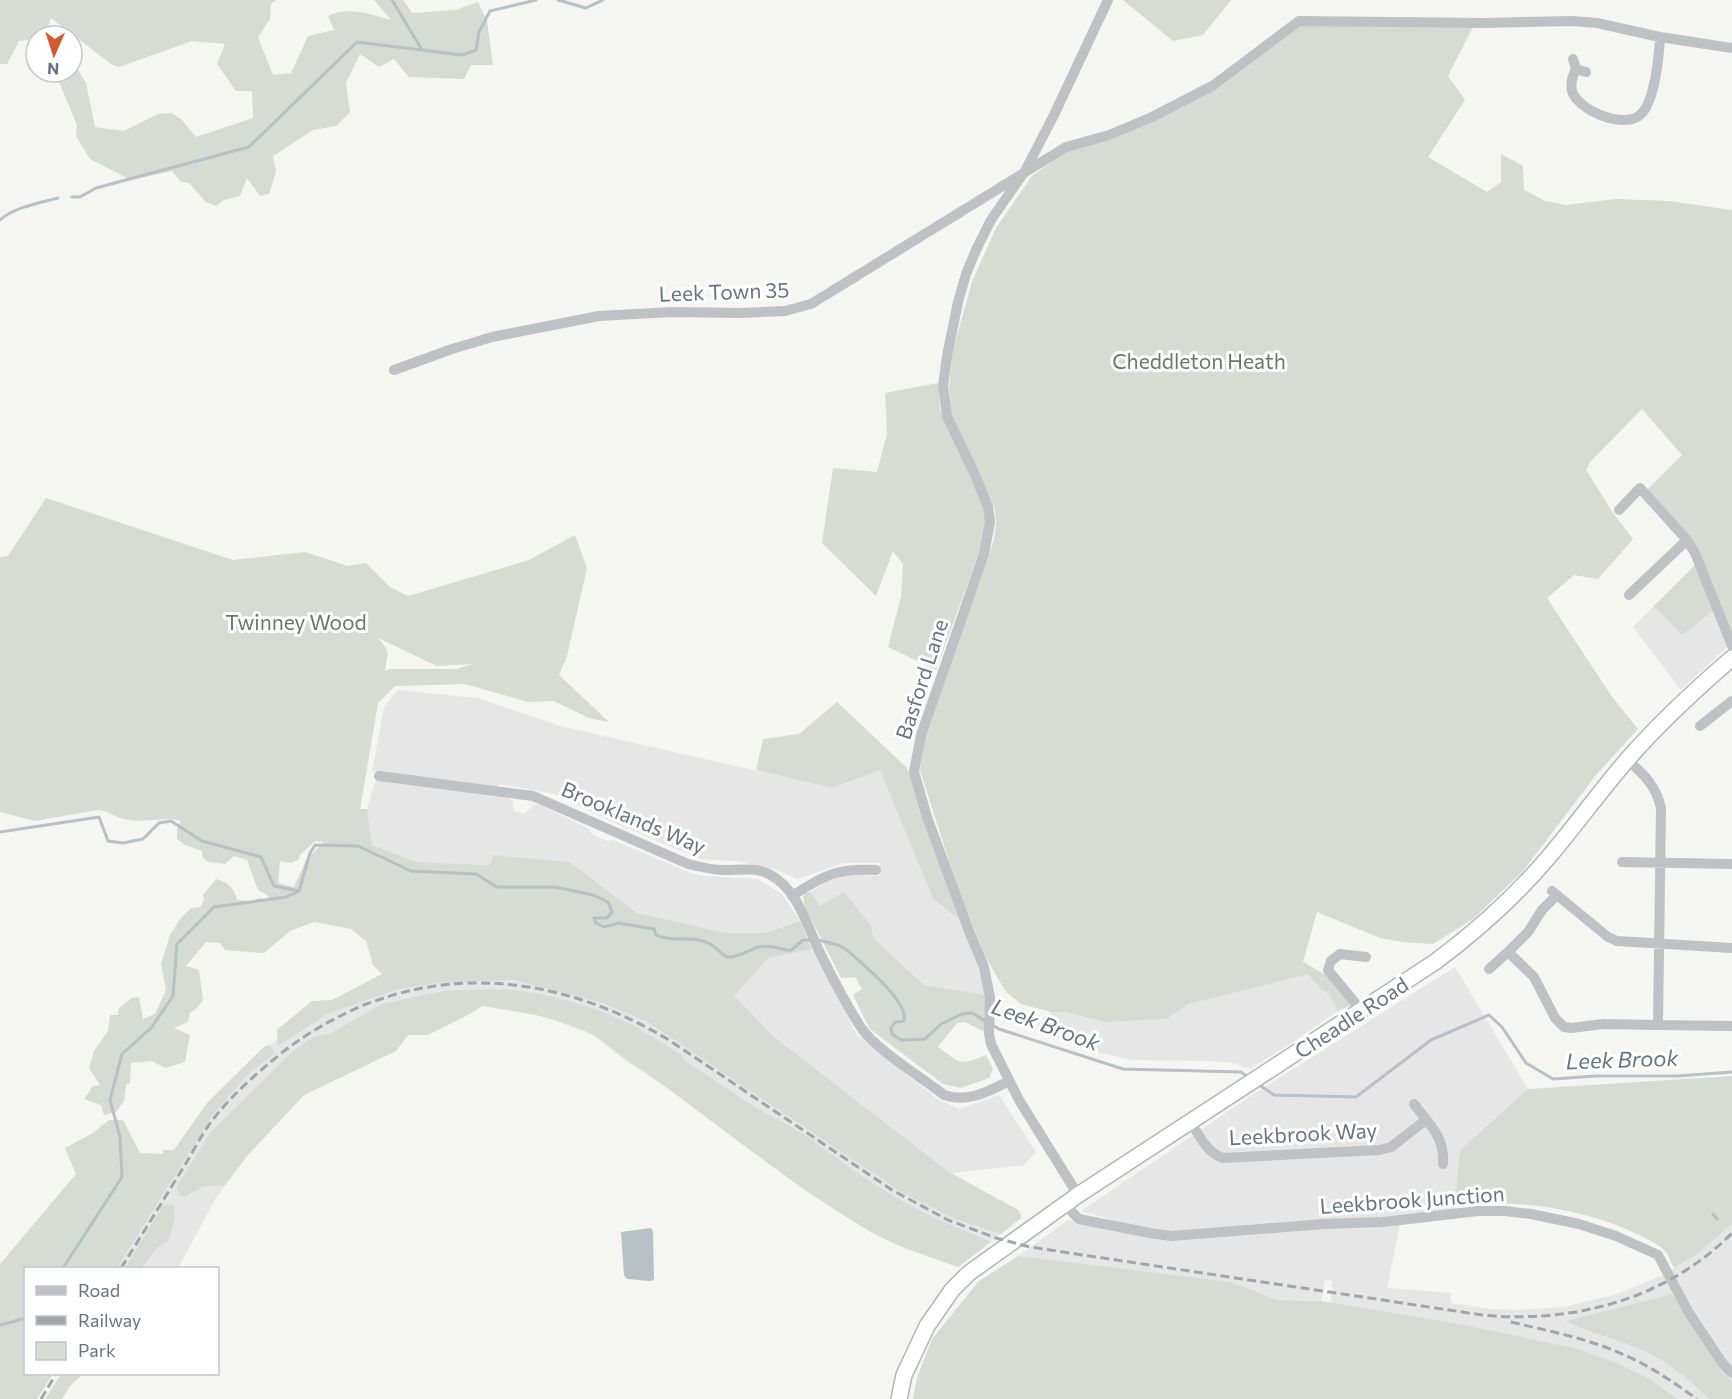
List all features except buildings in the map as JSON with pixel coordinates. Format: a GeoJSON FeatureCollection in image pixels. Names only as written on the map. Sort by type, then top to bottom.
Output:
{"type":"FeatureCollection","features":[{"type":"Feature","properties":{"kind":"highway","name":"Cheadle Road"},"geometry":{"type":"LineString","coordinates":[[899,1399],[904,1375],[927,1326],[952,1290],[969,1274],[1078,1195],[1435,962],[1467,938],[1501,908],[1551,855],[1627,760],[1684,701],[1732,658]]}},
{"type":"Feature","properties":{"kind":"street","name":"Basford Lane"},"geometry":{"type":"LineString","coordinates":[[1078,1195],[1043,1141],[991,1044],[990,997],[984,967],[934,838],[914,772],[921,735],[984,554],[990,522],[988,507],[975,475],[946,416],[943,386],[946,356],[961,293],[976,250],[991,220],[1025,171],[1054,116],[1108,0]]}},
{"type":"Feature","properties":{"kind":"street","name":"Leek Town 35"},"geometry":{"type":"LineString","coordinates":[[394,370],[492,337],[599,316],[672,312],[785,311],[811,304],[1066,147],[1109,135],[1152,117],[1214,85],[1299,21],[1484,23],[1573,21],[1597,23],[1660,37],[1732,48]]}},
{"type":"Feature","properties":{"kind":"street"},"geometry":{"type":"LineString","coordinates":[[1578,66],[1571,81],[1576,99],[1583,106],[1613,120],[1629,121],[1645,111],[1658,66],[1660,37]]}},
{"type":"Feature","properties":{"kind":"street"},"geometry":{"type":"LineString","coordinates":[[1619,510],[1640,488],[1688,540],[1732,646]]}},
{"type":"Feature","properties":{"kind":"street"},"geometry":{"type":"LineString","coordinates":[[1629,595],[1688,540]]}},
{"type":"Feature","properties":{"kind":"street"},"geometry":{"type":"LineString","coordinates":[[1700,726],[1732,701]]}},
{"type":"Feature","properties":{"kind":"street"},"geometry":{"type":"LineString","coordinates":[[1627,760],[1648,778],[1658,798],[1662,821],[1658,1025]]}},
{"type":"Feature","properties":{"kind":"street","name":"Brooklands Way"},"geometry":{"type":"LineString","coordinates":[[379,776],[533,796],[688,864],[705,869],[755,869],[766,872],[783,884],[792,896],[810,927],[819,951],[868,1036],[944,1095],[963,1098],[992,1090],[1009,1081]]}},
{"type":"Feature","properties":{"kind":"street"},"geometry":{"type":"LineString","coordinates":[[1622,862],[1732,864]]}},
{"type":"Feature","properties":{"kind":"street"},"geometry":{"type":"LineString","coordinates":[[792,896],[824,876],[836,872],[855,869],[876,870]]}},
{"type":"Feature","properties":{"kind":"street"},"geometry":{"type":"LineString","coordinates":[[1489,969],[1528,932],[1555,893],[1608,937],[1617,941],[1732,948]]}},
{"type":"Feature","properties":{"kind":"street"},"geometry":{"type":"LineString","coordinates":[[1508,952],[1534,977],[1555,1018],[1564,1027],[1577,1028],[1603,1024],[1732,1026]]}},
{"type":"Feature","properties":{"kind":"street"},"geometry":{"type":"LineString","coordinates":[[1361,1010],[1328,970],[1331,961],[1340,954],[1366,957]]}},
{"type":"Feature","properties":{"kind":"street"},"geometry":{"type":"LineString","coordinates":[[1414,1104],[1443,1145],[1443,1164]]}},
{"type":"Feature","properties":{"kind":"street","name":"Leekbrook Way"},"geometry":{"type":"LineString","coordinates":[[1190,1121],[1208,1149],[1223,1158],[1379,1150],[1391,1147],[1426,1120]]}},
{"type":"Feature","properties":{"kind":"street","name":"Leekbrook Junction"},"geometry":{"type":"LineString","coordinates":[[1065,1204],[1079,1219],[1171,1236],[1324,1224],[1383,1222],[1478,1211],[1531,1214],[1579,1224],[1616,1236],[1658,1255],[1689,1313],[1723,1364],[1732,1373]]}},
{"type":"Feature","properties":{"kind":"shaded area"},"geometry":{"type":"Polygon","coordinates":[[[1695,565],[1727,647],[1681,690],[1633,627],[1695,565]]]}},
{"type":"Feature","properties":{"kind":"shaded area"},"geometry":{"type":"Polygon","coordinates":[[[398,690],[478,698],[560,726],[832,788],[880,770],[933,899],[961,921],[981,971],[986,995],[924,985],[873,938],[872,927],[860,915],[820,906],[811,892],[827,881],[851,875],[880,876],[880,863],[843,863],[798,879],[774,869],[736,861],[700,859],[612,822],[555,794],[499,784],[497,788],[480,787],[372,771],[384,707],[398,690]]]}},
{"type":"Feature","properties":{"kind":"shaded area"},"geometry":{"type":"Polygon","coordinates":[[[376,779],[503,794],[513,801],[514,811],[525,814],[532,806],[539,804],[589,829],[592,834],[607,841],[613,840],[691,873],[704,876],[757,879],[781,893],[800,921],[765,933],[725,934],[637,913],[570,862],[493,855],[490,865],[417,862],[372,845],[367,809],[376,779]]]}},
{"type":"Feature","properties":{"kind":"shaded area"},"geometry":{"type":"Polygon","coordinates":[[[812,949],[857,1035],[937,1099],[959,1109],[999,1095],[1036,1152],[1024,1165],[952,1173],[1018,1210],[1021,1218],[958,1267],[904,1248],[870,1232],[807,1192],[682,1098],[629,1063],[591,1034],[539,1015],[483,1006],[456,1006],[304,1095],[247,1156],[216,1198],[179,1267],[103,1267],[168,1159],[207,1103],[265,1046],[278,1038],[277,1030],[396,968],[733,995],[768,958],[812,949]]]}},
{"type":"Feature","properties":{"kind":"shaded area"},"geometry":{"type":"Polygon","coordinates":[[[1455,967],[1528,1089],[1460,1150],[1454,1218],[1400,1224],[1387,1288],[1451,1293],[1451,1303],[1491,1309],[1564,1307],[1617,1294],[1663,1275],[1696,1255],[1732,1224],[1732,1399],[1678,1399],[1648,1378],[1617,1363],[1579,1349],[1465,1325],[1331,1304],[1332,1281],[1325,1280],[1321,1301],[1204,1297],[1012,1266],[1018,1256],[1068,1220],[1103,1228],[1163,1234],[1081,1211],[1252,1095],[1455,967]]]}},
{"type":"Feature","properties":{"kind":"shaded area"},"geometry":{"type":"Polygon","coordinates":[[[1308,973],[1322,990],[1329,994],[1338,1011],[1250,1069],[1233,1063],[1209,1061],[1132,1060],[1088,1050],[1037,1030],[1039,1020],[1051,1012],[1065,1012],[1105,1022],[1167,1019],[1188,1004],[1308,973]]]}},
{"type":"Feature","properties":{"kind":"shaded area"},"geometry":{"type":"Polygon","coordinates":[[[651,1228],[653,1231],[654,1279],[651,1281],[627,1279],[624,1275],[621,1232],[651,1228]]]}},
{"type":"Feature","properties":{"kind":"green space"},"geometry":{"type":"Polygon","coordinates":[[[0,0],[276,0],[271,4],[270,19],[258,37],[273,75],[291,73],[308,36],[334,30],[328,16],[351,11],[391,20],[374,0],[403,0],[412,13],[455,10],[478,2],[487,21],[493,65],[471,65],[464,79],[409,77],[394,59],[379,67],[360,54],[346,83],[350,112],[336,126],[313,130],[273,156],[276,171],[269,194],[260,196],[247,178],[240,196],[224,200],[216,206],[206,202],[189,183],[181,182],[172,171],[131,180],[90,159],[76,136],[77,125],[60,84],[84,84],[84,80],[95,127],[124,131],[158,114],[171,113],[181,119],[196,137],[253,118],[252,91],[236,91],[217,64],[225,44],[192,41],[119,67],[111,64],[84,43],[84,24],[59,24],[51,18],[49,24],[24,24],[24,40],[19,41],[7,64],[0,64],[0,0]]]}},
{"type":"Feature","properties":{"kind":"green space"},"geometry":{"type":"Polygon","coordinates":[[[1123,0],[1231,0],[1203,35],[1173,41],[1123,0]]]}},
{"type":"Feature","properties":{"kind":"green space","name":"Cheddleton Heath"},"geometry":{"type":"Polygon","coordinates":[[[1301,25],[1473,27],[1448,76],[1465,100],[1428,157],[1487,192],[1501,182],[1501,154],[1523,166],[1524,190],[1545,201],[1566,205],[1616,199],[1669,201],[1732,210],[1732,636],[1711,581],[1647,490],[1682,455],[1642,409],[1590,462],[1586,470],[1613,513],[1633,539],[1598,579],[1574,575],[1547,598],[1612,697],[1638,729],[1596,775],[1523,871],[1473,919],[1433,944],[1380,938],[1317,912],[1303,962],[1331,978],[1351,1005],[1338,1011],[1329,994],[1322,990],[1308,974],[1188,1004],[1167,1019],[1105,1022],[1021,1004],[1006,992],[985,956],[957,886],[920,770],[926,731],[989,555],[995,531],[994,507],[951,415],[949,388],[952,353],[972,282],[996,228],[1032,176],[1067,151],[1150,122],[1219,88],[1301,25]]]}},
{"type":"Feature","properties":{"kind":"green space"},"geometry":{"type":"Polygon","coordinates":[[[938,383],[940,410],[984,507],[986,524],[979,553],[936,670],[888,647],[901,597],[903,564],[893,551],[876,596],[822,543],[833,468],[877,472],[887,434],[885,393],[938,383]]]}},
{"type":"Feature","properties":{"kind":"green space","name":"Twinney Wood"},"geometry":{"type":"Polygon","coordinates":[[[46,498],[233,560],[305,552],[348,566],[366,563],[390,587],[408,596],[529,560],[575,535],[587,568],[567,656],[559,675],[609,722],[589,718],[554,701],[528,702],[465,684],[395,686],[378,703],[360,809],[367,809],[372,845],[417,862],[490,865],[493,855],[570,862],[637,913],[725,933],[765,933],[800,921],[812,949],[768,958],[734,996],[774,1037],[950,1173],[1018,1210],[1021,1218],[1001,1234],[955,1219],[900,1191],[646,1021],[600,1002],[513,980],[439,983],[398,989],[329,1013],[278,1046],[277,1030],[312,1001],[332,1000],[382,974],[373,965],[366,941],[351,929],[314,922],[290,931],[264,953],[225,950],[220,943],[206,942],[186,966],[199,970],[203,1000],[190,1013],[188,1022],[174,1028],[190,1035],[185,1062],[165,1068],[152,1061],[131,1063],[130,1083],[126,1085],[124,1101],[116,1112],[104,1115],[101,1105],[84,1099],[93,1086],[100,1085],[89,1068],[94,1051],[108,1031],[110,1015],[118,1015],[119,1008],[132,998],[139,997],[143,1019],[155,1014],[166,990],[161,964],[170,935],[180,919],[191,908],[200,907],[204,900],[203,895],[216,879],[230,886],[237,900],[251,901],[259,898],[270,901],[267,895],[258,890],[247,860],[234,856],[225,864],[209,862],[203,858],[202,851],[185,845],[177,839],[177,829],[181,821],[167,819],[138,821],[98,810],[35,821],[0,812],[0,557],[8,556],[46,498]],[[378,638],[387,651],[385,671],[390,669],[456,669],[473,664],[437,666],[378,638]],[[315,841],[300,855],[298,860],[291,863],[280,861],[278,883],[294,887],[306,860],[324,842],[315,841]]]}},
{"type":"Feature","properties":{"kind":"green space"},"geometry":{"type":"Polygon","coordinates":[[[1695,565],[1713,611],[1682,635],[1654,606],[1695,565]]]}},
{"type":"Feature","properties":{"kind":"green space"},"geometry":{"type":"Polygon","coordinates":[[[837,702],[907,768],[961,921],[933,899],[880,770],[832,788],[756,770],[763,739],[799,734],[837,702]]]}},
{"type":"Feature","properties":{"kind":"green space"},"geometry":{"type":"Polygon","coordinates":[[[811,892],[820,906],[844,892],[872,927],[873,938],[924,985],[986,995],[985,1032],[965,1022],[957,1023],[938,1047],[960,1062],[986,1055],[993,1069],[989,1078],[961,1088],[943,1084],[870,1029],[853,995],[862,989],[855,977],[841,978],[805,907],[803,897],[805,893],[811,892]]]}},
{"type":"Feature","properties":{"kind":"green space"},"geometry":{"type":"Polygon","coordinates":[[[505,989],[569,1001],[630,1024],[682,1055],[684,1060],[750,1104],[807,1136],[857,1173],[895,1197],[928,1215],[991,1242],[958,1267],[891,1242],[811,1194],[590,1033],[551,1019],[483,1006],[428,1035],[408,1035],[396,1051],[304,1095],[247,1156],[224,1186],[204,1186],[184,1197],[180,1195],[176,1188],[210,1133],[292,1052],[312,1038],[331,1033],[382,1004],[444,991],[505,989]]]}},
{"type":"Feature","properties":{"kind":"green space"},"geometry":{"type":"Polygon","coordinates":[[[270,1045],[275,1053],[246,1076],[212,1116],[118,1267],[24,1267],[24,1375],[52,1375],[37,1399],[0,1399],[0,1264],[76,1174],[65,1148],[93,1133],[109,1120],[123,1120],[140,1153],[163,1154],[163,1150],[174,1150],[207,1103],[265,1046],[270,1045]]]}},
{"type":"Feature","properties":{"kind":"green space"},"geometry":{"type":"Polygon","coordinates":[[[1732,1076],[1732,1224],[1696,1255],[1674,1268],[1666,1252],[1656,1244],[1618,1225],[1595,1218],[1525,1205],[1455,1204],[1460,1150],[1528,1089],[1732,1076]]]}},
{"type":"Feature","properties":{"kind":"green space"},"geometry":{"type":"Polygon","coordinates":[[[173,1205],[175,1217],[169,1240],[157,1248],[142,1267],[126,1267],[163,1206],[173,1205]]]}},
{"type":"Feature","properties":{"kind":"green space"},"geometry":{"type":"Polygon","coordinates":[[[1018,1256],[1230,1282],[1277,1300],[1321,1301],[1465,1325],[1579,1349],[1617,1363],[1648,1378],[1678,1399],[913,1399],[917,1378],[932,1339],[978,1282],[1018,1256]]]}},
{"type":"Feature","properties":{"kind":"green space"},"geometry":{"type":"Polygon","coordinates":[[[1672,1294],[1720,1369],[1732,1382],[1732,1399],[1710,1399],[1679,1372],[1647,1352],[1566,1321],[1672,1294]]]}},
{"type":"Feature","properties":{"kind":"green space"},"geometry":{"type":"Polygon","coordinates":[[[60,1375],[82,1375],[70,1386],[62,1399],[45,1399],[60,1375]]]}},
{"type":"Feature","properties":{"kind":"waterway"},"geometry":{"type":"LineString","coordinates":[[392,0],[422,50]]}},
{"type":"Feature","properties":{"kind":"waterway"},"geometry":{"type":"LineString","coordinates":[[72,197],[80,197],[96,188],[249,147],[357,42],[462,55],[476,50],[479,32],[490,11],[536,0]]}},
{"type":"Feature","properties":{"kind":"waterway"},"geometry":{"type":"LineString","coordinates":[[558,0],[586,8],[603,0]]}},
{"type":"Feature","properties":{"kind":"waterway"},"geometry":{"type":"LineString","coordinates":[[0,220],[20,209],[58,198]]}},
{"type":"Feature","properties":{"kind":"waterway"},"geometry":{"type":"LineString","coordinates":[[0,832],[99,817],[108,841],[123,843],[143,839],[159,823],[171,821],[202,841],[261,857],[274,886],[299,891]]}},
{"type":"Feature","properties":{"kind":"waterway","name":"Leek Brook"},"geometry":{"type":"LineString","coordinates":[[64,1267],[122,1177],[120,1137],[110,1100],[122,1054],[151,1028],[173,996],[177,944],[214,907],[286,897],[299,891],[310,853],[315,845],[358,846],[411,871],[476,874],[497,887],[555,887],[593,895],[608,902],[612,912],[607,918],[594,918],[596,923],[604,927],[618,923],[654,929],[656,935],[662,937],[704,941],[727,957],[764,946],[790,951],[803,940],[812,940]]}},
{"type":"Feature","properties":{"kind":"waterway","name":"Leek Brook"},"geometry":{"type":"LineString","coordinates":[[818,940],[847,950],[892,993],[904,1013],[904,1021],[895,1022],[891,1028],[892,1034],[901,1040],[925,1039],[941,1024],[962,1014],[972,1013],[999,1029],[1123,1069],[1241,1072],[1248,1077]]}},
{"type":"Feature","properties":{"kind":"waterway","name":"Leek Brook"},"geometry":{"type":"LineString","coordinates":[[1258,1084],[1274,1095],[1356,1097],[1431,1040],[1489,1015],[1502,1027],[1526,1063],[1553,1079],[1596,1076],[1678,1076],[1732,1072]]}},
{"type":"Feature","properties":{"kind":"waterway"},"geometry":{"type":"LineString","coordinates":[[1713,1214],[1717,1219]]}},
{"type":"Feature","properties":{"kind":"waterway","name":"Leek Brook"},"geometry":{"type":"LineString","coordinates":[[0,1325],[24,1319]]}},
{"type":"Feature","properties":{"kind":"railway"},"geometry":{"type":"LineString","coordinates":[[122,1267],[221,1109],[279,1055],[325,1024],[373,1002],[422,988],[471,983],[521,986],[571,996],[620,1015],[669,1040],[892,1190],[948,1220],[996,1238],[1030,1247],[1482,1315],[1516,1317],[1584,1310],[1617,1302],[1648,1290],[1678,1275],[1706,1256],[1732,1233]]}},
{"type":"Feature","properties":{"kind":"railway"},"geometry":{"type":"LineString","coordinates":[[1511,1322],[1609,1348],[1632,1358],[1670,1380],[1697,1399]]}},
{"type":"Feature","properties":{"kind":"railway"},"geometry":{"type":"LineString","coordinates":[[41,1399],[55,1375]]}}]}
